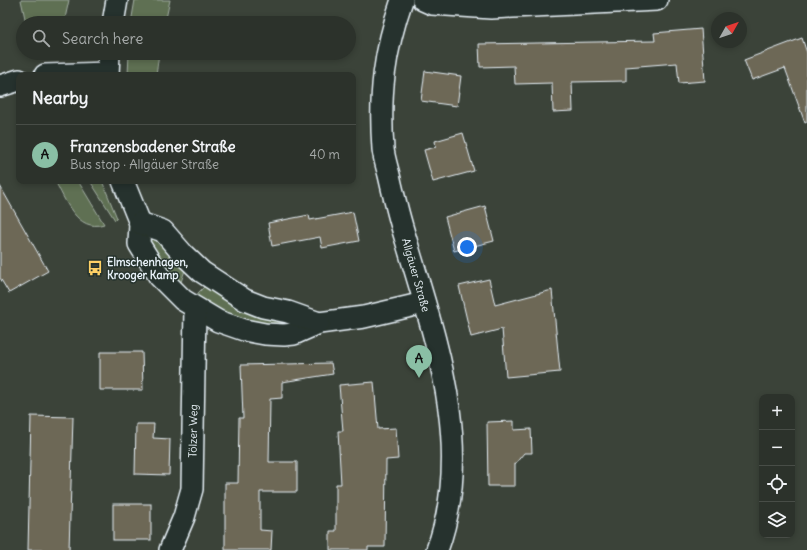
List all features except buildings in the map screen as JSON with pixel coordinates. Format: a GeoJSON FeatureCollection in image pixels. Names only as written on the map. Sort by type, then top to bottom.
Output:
{"type":"FeatureCollection","features":[{"type":"Feature","properties":{"kind":"street"},"geometry":{"type":"LineString","coordinates":[[114,16],[117,0]]}},
{"type":"Feature","properties":{"kind":"street","name":"Allgäuer Straße"},"geometry":{"type":"LineString","coordinates":[[402,0],[390,33],[382,84],[383,150],[396,207],[446,385],[452,443],[449,496],[441,538],[437,550]]}},
{"type":"Feature","properties":{"kind":"street"},"geometry":{"type":"LineString","coordinates":[[423,0],[432,4],[491,8],[657,0]]}},
{"type":"Feature","properties":{"kind":"street"},"geometry":{"type":"LineString","coordinates":[[69,72],[108,67]]}},
{"type":"Feature","properties":{"kind":"street"},"geometry":{"type":"LineString","coordinates":[[0,86],[16,81]]}},
{"type":"Feature","properties":{"kind":"street"},"geometry":{"type":"LineString","coordinates":[[124,184],[140,223],[139,244],[156,271],[172,290],[195,309],[218,321],[244,330],[265,334],[294,334],[319,323],[357,318],[424,303]]}},
{"type":"Feature","properties":{"kind":"street"},"geometry":{"type":"LineString","coordinates":[[140,223],[164,232],[183,254],[202,272],[245,300],[263,307],[288,312],[319,323]]}},
{"type":"Feature","properties":{"kind":"street","name":"Tölzer Weg"},"geometry":{"type":"LineString","coordinates":[[170,550],[184,517],[192,489],[195,309]]}},
{"type":"Feature","properties":{"kind":"green space"},"geometry":{"type":"Polygon","coordinates":[[[21,0],[69,0],[66,16],[24,16],[21,0]]]}},
{"type":"Feature","properties":{"kind":"green space"},"geometry":{"type":"Polygon","coordinates":[[[135,0],[170,0],[167,16],[132,16],[135,0]]]}},
{"type":"Feature","properties":{"kind":"green space"},"geometry":{"type":"Polygon","coordinates":[[[129,60],[158,60],[156,72],[128,72],[129,60]]]}},
{"type":"Feature","properties":{"kind":"green space"},"geometry":{"type":"Polygon","coordinates":[[[57,184],[80,184],[104,224],[86,224],[73,213],[57,184]]]}},
{"type":"Feature","properties":{"kind":"green space"},"geometry":{"type":"Polygon","coordinates":[[[92,184],[103,184],[117,218],[115,220],[92,184]]]}},
{"type":"Feature","properties":{"kind":"green space"},"geometry":{"type":"Polygon","coordinates":[[[145,225],[185,270],[181,282],[178,284],[158,259],[143,227],[145,225]]]}},
{"type":"Feature","properties":{"kind":"green space"},"geometry":{"type":"Polygon","coordinates":[[[205,286],[290,323],[290,325],[283,327],[227,318],[197,298],[198,293],[205,286]]]}},
{"type":"Feature","properties":{"kind":"place","name":"Elmschenhagen, Krooger Kamp"},"geometry":{"type":"Point","coordinates":[95,268]}},
{"type":"Feature","properties":{"kind":"place","name":"Franzensbadener Straße"},"geometry":{"type":"Point","coordinates":[419,378]}}]}
